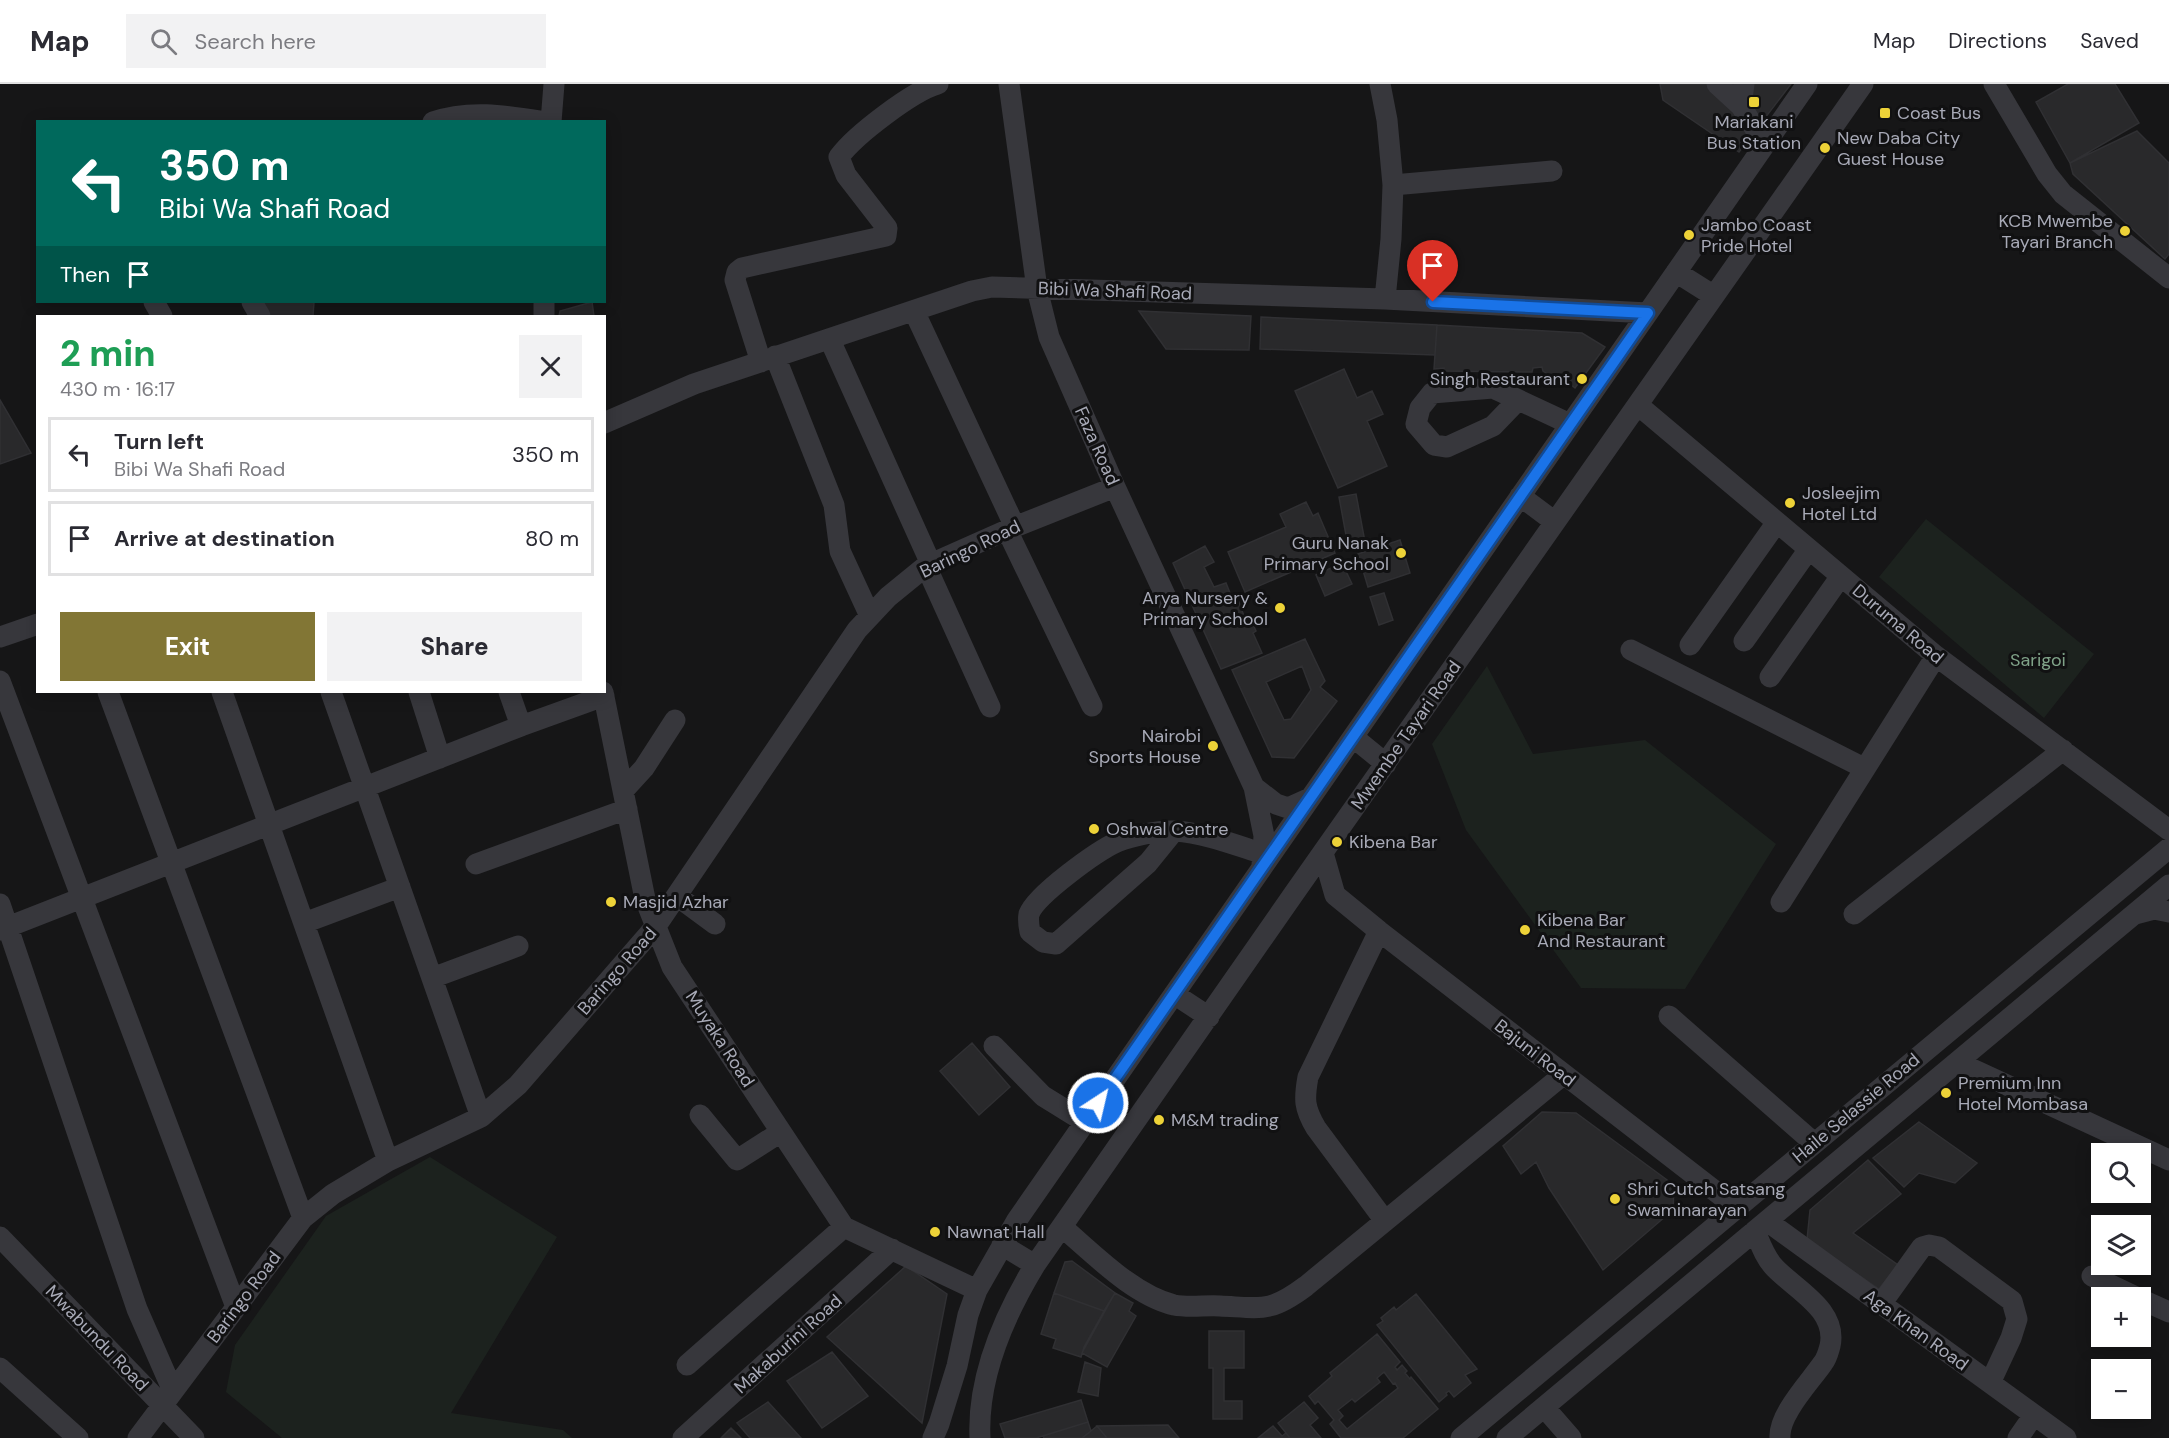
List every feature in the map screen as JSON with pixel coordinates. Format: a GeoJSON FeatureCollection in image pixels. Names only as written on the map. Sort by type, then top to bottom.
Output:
{"type":"FeatureCollection","features":[{"type":"Feature","properties":{"kind":"street"},"geometry":{"type":"LineString","coordinates":[[549,120],[554,84]]}},
{"type":"Feature","properties":{"kind":"street"},"geometry":{"type":"LineString","coordinates":[[870,616],[840,551],[834,505],[735,280],[737,272],[742,268],[886,236],[887,228],[846,175],[839,157],[848,145],[885,115],[929,87],[938,84]]}},
{"type":"Feature","properties":{"kind":"street","name":"Faza Road"},"geometry":{"type":"LineString","coordinates":[[1009,84],[1037,289],[1049,337],[1114,487],[1254,787],[1264,836],[1262,861]]}},
{"type":"Feature","properties":{"kind":"street"},"geometry":{"type":"LineString","coordinates":[[1380,84],[1387,120],[1392,185],[1391,239],[1385,299]]}},
{"type":"Feature","properties":{"kind":"street"},"geometry":{"type":"LineString","coordinates":[[1717,84],[1741,106],[1765,145]]}},
{"type":"Feature","properties":{"kind":"street"},"geometry":{"type":"LineString","coordinates":[[1741,106],[1744,84]]}},
{"type":"Feature","properties":{"kind":"street"},"geometry":{"type":"LineString","coordinates":[[933,1438],[957,1366],[961,1342],[977,1290],[1017,1220],[1174,994],[1262,861],[1353,737],[1807,84]]}},
{"type":"Feature","properties":{"kind":"street","name":"Mwembe Tayari Road"},"geometry":{"type":"LineString","coordinates":[[980,1438],[981,1402],[995,1347],[1018,1293],[1035,1265],[1863,84]]}},
{"type":"Feature","properties":{"kind":"street"},"geometry":{"type":"LineString","coordinates":[[2004,87],[2047,174],[2063,194],[2169,278]]}},
{"type":"Feature","properties":{"kind":"street"},"geometry":{"type":"LineString","coordinates":[[439,120],[453,115],[496,115],[534,120]]}},
{"type":"Feature","properties":{"kind":"street"},"geometry":{"type":"LineString","coordinates":[[1392,185],[1552,171]]}},
{"type":"Feature","properties":{"kind":"street"},"geometry":{"type":"LineString","coordinates":[[1676,272],[1714,296]]}},
{"type":"Feature","properties":{"kind":"street","name":"Bibi Wa Shafi Road"},"geometry":{"type":"LineString","coordinates":[[606,422],[694,384],[981,288],[1385,299],[1648,313]]}},
{"type":"Feature","properties":{"kind":"street"},"geometry":{"type":"LineString","coordinates":[[914,311],[1092,706]]}},
{"type":"Feature","properties":{"kind":"street"},"geometry":{"type":"LineString","coordinates":[[830,340],[990,707]]}},
{"type":"Feature","properties":{"kind":"street"},"geometry":{"type":"LineString","coordinates":[[1518,400],[1570,424]]}},
{"type":"Feature","properties":{"kind":"street","name":"Duruma Road"},"geometry":{"type":"LineString","coordinates":[[1638,405],[1936,656],[2169,830]]}},
{"type":"Feature","properties":{"kind":"street","name":"Baringo Road"},"geometry":{"type":"LineString","coordinates":[[138,1438],[303,1218],[333,1194],[388,1161],[481,1117],[518,1085],[656,926],[857,630],[888,597],[928,565],[1011,528],[1114,487]]}},
{"type":"Feature","properties":{"kind":"street"},"geometry":{"type":"LineString","coordinates":[[1520,496],[1556,522]]}},
{"type":"Feature","properties":{"kind":"street"},"geometry":{"type":"LineString","coordinates":[[1690,645],[1777,522]]}},
{"type":"Feature","properties":{"kind":"street"},"geometry":{"type":"LineString","coordinates":[[1744,641],[1809,549]]}},
{"type":"Feature","properties":{"kind":"street"},"geometry":{"type":"LineString","coordinates":[[1770,677],[1841,576]]}},
{"type":"Feature","properties":{"kind":"street"},"geometry":{"type":"LineString","coordinates":[[0,637],[36,625]]}},
{"type":"Feature","properties":{"kind":"street"},"geometry":{"type":"LineString","coordinates":[[1631,650],[1864,768]]}},
{"type":"Feature","properties":{"kind":"street"},"geometry":{"type":"LineString","coordinates":[[1781,902],[1936,656]]}},
{"type":"Feature","properties":{"kind":"street"},"geometry":{"type":"LineString","coordinates":[[0,681],[236,1307]]}},
{"type":"Feature","properties":{"kind":"street"},"geometry":{"type":"LineString","coordinates":[[108,693],[303,1218]]}},
{"type":"Feature","properties":{"kind":"street"},"geometry":{"type":"LineString","coordinates":[[222,693],[388,1161]]}},
{"type":"Feature","properties":{"kind":"street"},"geometry":{"type":"LineString","coordinates":[[331,693],[481,1117]]}},
{"type":"Feature","properties":{"kind":"street"},"geometry":{"type":"LineString","coordinates":[[419,693],[440,758]]}},
{"type":"Feature","properties":{"kind":"street"},"geometry":{"type":"LineString","coordinates":[[508,693],[521,726]]}},
{"type":"Feature","properties":{"kind":"street"},"geometry":{"type":"LineString","coordinates":[[4,928],[603,694]]}},
{"type":"Feature","properties":{"kind":"street","name":"Muyaka Road"},"geometry":{"type":"LineString","coordinates":[[603,694],[645,899],[672,967],[844,1227]]}},
{"type":"Feature","properties":{"kind":"street"},"geometry":{"type":"LineString","coordinates":[[476,864],[625,800],[675,720]]}},
{"type":"Feature","properties":{"kind":"street"},"geometry":{"type":"LineString","coordinates":[[1353,737],[1386,764]]}},
{"type":"Feature","properties":{"kind":"street"},"geometry":{"type":"LineString","coordinates":[[1854,914],[2062,750]]}},
{"type":"Feature","properties":{"kind":"street"},"geometry":{"type":"LineString","coordinates":[[618,768],[644,768]]}},
{"type":"Feature","properties":{"kind":"street"},"geometry":{"type":"LineString","coordinates":[[1254,787],[1276,804],[1288,808],[1310,798]]}},
{"type":"Feature","properties":{"kind":"street"},"geometry":{"type":"LineString","coordinates":[[1174,831],[1148,863],[1056,944],[1043,942],[1030,932],[1029,915],[1040,898],[1093,856],[1116,842],[1174,831],[1216,839],[1262,861]]}},
{"type":"Feature","properties":{"kind":"street","name":"Haile Selassie Road"},"geometry":{"type":"LineString","coordinates":[[1461,1438],[2169,848]]}},
{"type":"Feature","properties":{"kind":"street"},"geometry":{"type":"LineString","coordinates":[[1295,892],[1335,895],[1323,853]]}},
{"type":"Feature","properties":{"kind":"street"},"geometry":{"type":"LineString","coordinates":[[2133,878],[2165,899]]}},
{"type":"Feature","properties":{"kind":"street"},"geometry":{"type":"LineString","coordinates":[[304,923],[400,887]]}},
{"type":"Feature","properties":{"kind":"street","name":"Bajuni Road"},"geometry":{"type":"LineString","coordinates":[[1335,895],[1378,932],[1737,1208]]}},
{"type":"Feature","properties":{"kind":"street"},"geometry":{"type":"LineString","coordinates":[[677,896],[715,924]]}},
{"type":"Feature","properties":{"kind":"street","name":"Haile Selassie Road"},"geometry":{"type":"LineString","coordinates":[[1507,1438],[2134,915],[2165,899]]}},
{"type":"Feature","properties":{"kind":"street"},"geometry":{"type":"LineString","coordinates":[[0,904],[4,928],[168,1398]]}},
{"type":"Feature","properties":{"kind":"street"},"geometry":{"type":"LineString","coordinates":[[1378,932],[1308,1077],[1304,1098],[1307,1114],[1316,1128],[1385,1221]]}},
{"type":"Feature","properties":{"kind":"street"},"geometry":{"type":"LineString","coordinates":[[432,978],[518,946]]}},
{"type":"Feature","properties":{"kind":"street"},"geometry":{"type":"LineString","coordinates":[[1174,994],[1209,1017]]}},
{"type":"Feature","properties":{"kind":"street"},"geometry":{"type":"LineString","coordinates":[[1669,1017],[1814,1143]]}},
{"type":"Feature","properties":{"kind":"street"},"geometry":{"type":"LineString","coordinates":[[994,1046],[1018,1073],[1043,1095],[1085,1122]]}},
{"type":"Feature","properties":{"kind":"street"},"geometry":{"type":"LineString","coordinates":[[1957,1062],[2169,1160]]}},
{"type":"Feature","properties":{"kind":"street"},"geometry":{"type":"LineString","coordinates":[[1062,1227],[1134,1286],[1155,1298],[1176,1305],[1257,1309],[1273,1306],[1286,1301],[1563,1075]]}},
{"type":"Feature","properties":{"kind":"street"},"geometry":{"type":"LineString","coordinates":[[700,1115],[736,1160],[781,1132]]}},
{"type":"Feature","properties":{"kind":"street"},"geometry":{"type":"LineString","coordinates":[[1783,1169],[1806,1188]]}},
{"type":"Feature","properties":{"kind":"street"},"geometry":{"type":"LineString","coordinates":[[1761,1226],[1766,1256],[1773,1267],[1819,1306],[1831,1327],[1832,1339],[1827,1358],[1781,1422],[1780,1438]]}},
{"type":"Feature","properties":{"kind":"street","name":"Aga Khan Road"},"geometry":{"type":"LineString","coordinates":[[1761,1226],[1881,1304],[2066,1438]]}},
{"type":"Feature","properties":{"kind":"street"},"geometry":{"type":"LineString","coordinates":[[687,1365],[844,1227],[977,1290]]}},
{"type":"Feature","properties":{"kind":"street","name":"Mwabundu Road"},"geometry":{"type":"LineString","coordinates":[[0,1237],[168,1398],[194,1438]]}},
{"type":"Feature","properties":{"kind":"street"},"geometry":{"type":"LineString","coordinates":[[1002,1245],[1035,1265]]}},
{"type":"Feature","properties":{"kind":"street"},"geometry":{"type":"LineString","coordinates":[[1881,1304],[1922,1247],[1939,1246],[2012,1301],[2017,1319],[2012,1338],[1990,1383]]}},
{"type":"Feature","properties":{"kind":"street","name":"Makaburini Road"},"geometry":{"type":"LineString","coordinates":[[683,1438],[892,1249]]}},
{"type":"Feature","properties":{"kind":"street"},"geometry":{"type":"LineString","coordinates":[[2092,1275],[2117,1287]]}},
{"type":"Feature","properties":{"kind":"street"},"geometry":{"type":"LineString","coordinates":[[2151,1304],[2169,1312]]}},
{"type":"Feature","properties":{"kind":"street"},"geometry":{"type":"LineString","coordinates":[[961,1342],[995,1347]]}},
{"type":"Feature","properties":{"kind":"street"},"geometry":{"type":"LineString","coordinates":[[0,1368],[78,1438]]}},
{"type":"Feature","properties":{"kind":"street"},"geometry":{"type":"LineString","coordinates":[[1544,1407],[1571,1438]]}},
{"type":"Feature","properties":{"kind":"street"},"geometry":{"type":"LineString","coordinates":[[2018,1438],[2034,1415]]}},
{"type":"Feature","properties":{"kind":"green space","name":"Sarigoi"},"geometry":{"type":"Polygon","coordinates":[[[1926,519],[2094,654],[2044,718],[1879,577],[1926,519]]]}},
{"type":"Feature","properties":{"kind":"green space"},"geometry":{"type":"Polygon","coordinates":[[[1487,666],[1533,754],[1645,740],[1776,844],[1685,989],[1581,988],[1466,830],[1432,744],[1487,666]]]}},
{"type":"Feature","properties":{"kind":"green space"},"geometry":{"type":"Polygon","coordinates":[[[430,1157],[557,1237],[451,1413],[563,1430],[572,1438],[282,1438],[226,1392],[235,1345],[326,1216],[430,1157]]]}},
{"type":"Feature","properties":{"kind":"building"},"geometry":{"type":"Polygon","coordinates":[[[1660,84],[1791,84],[1739,152],[1663,100],[1660,84]]]}},
{"type":"Feature","properties":{"kind":"building"},"geometry":{"type":"Polygon","coordinates":[[[2068,84],[2115,84],[2139,123],[2070,163],[2036,102],[2068,84]]]}},
{"type":"Feature","properties":{"kind":"building"},"geometry":{"type":"Polygon","coordinates":[[[2137,131],[2169,163],[2169,254],[2165,259],[2073,174],[2070,163],[2137,131]]]}},
{"type":"Feature","properties":{"kind":"building"},"geometry":{"type":"Polygon","coordinates":[[[260,303],[314,303],[313,315],[266,315],[260,303]]]}},
{"type":"Feature","properties":{"kind":"building"},"geometry":{"type":"Polygon","coordinates":[[[592,303],[594,315],[559,315],[560,311],[592,303]]]}},
{"type":"Feature","properties":{"kind":"building"},"geometry":{"type":"Polygon","coordinates":[[[1139,311],[1251,316],[1249,350],[1166,349],[1139,311]]]}},
{"type":"Feature","properties":{"kind":"building"},"geometry":{"type":"Polygon","coordinates":[[[1261,317],[1437,325],[1435,355],[1260,349],[1261,317]]]}},
{"type":"Feature","properties":{"kind":"building"},"geometry":{"type":"Polygon","coordinates":[[[1437,325],[1582,333],[1605,347],[1575,388],[1570,384],[1568,387],[1552,377],[1543,371],[1542,367],[1533,368],[1532,372],[1444,371],[1444,368],[1434,369],[1437,325]]]}},
{"type":"Feature","properties":{"kind":"building"},"geometry":{"type":"Polygon","coordinates":[[[1344,369],[1357,398],[1372,391],[1383,414],[1367,421],[1387,466],[1338,488],[1295,391],[1344,369]]]}},
{"type":"Feature","properties":{"kind":"building"},"geometry":{"type":"Polygon","coordinates":[[[0,400],[31,453],[0,464],[0,400]]]}},
{"type":"Feature","properties":{"kind":"building"},"geometry":{"type":"Polygon","coordinates":[[[1356,494],[1365,542],[1348,546],[1339,497],[1356,494]]]}},
{"type":"Feature","properties":{"kind":"building"},"geometry":{"type":"Polygon","coordinates":[[[1306,502],[1313,516],[1318,513],[1335,553],[1245,592],[1228,552],[1286,527],[1280,514],[1306,502]]]}},
{"type":"Feature","properties":{"kind":"building"},"geometry":{"type":"Polygon","coordinates":[[[1400,540],[1410,573],[1368,587],[1358,554],[1400,540]]]}},
{"type":"Feature","properties":{"kind":"building"},"geometry":{"type":"Polygon","coordinates":[[[1205,546],[1214,562],[1204,567],[1214,587],[1226,583],[1232,598],[1237,597],[1247,624],[1252,622],[1256,631],[1253,633],[1262,653],[1221,669],[1173,563],[1205,546]]]}},
{"type":"Feature","properties":{"kind":"building"},"geometry":{"type":"Polygon","coordinates":[[[1342,563],[1352,584],[1325,596],[1316,575],[1342,563]]]}},
{"type":"Feature","properties":{"kind":"building"},"geometry":{"type":"Polygon","coordinates":[[[1384,593],[1393,620],[1379,625],[1370,597],[1384,593]]]}},
{"type":"Feature","properties":{"kind":"building"},"geometry":{"type":"Polygon","coordinates":[[[1305,639],[1325,681],[1320,687],[1337,701],[1294,758],[1272,757],[1232,670],[1305,639]],[[1302,666],[1266,682],[1284,720],[1291,719],[1311,690],[1302,666]]]}},
{"type":"Feature","properties":{"kind":"building"},"geometry":{"type":"Polygon","coordinates":[[[972,1043],[1010,1087],[979,1115],[940,1071],[972,1043]]]}},
{"type":"Feature","properties":{"kind":"building","name":"Shri Cutch Satsang Swaminarayan"},"geometry":{"type":"Polygon","coordinates":[[[1542,1112],[1576,1113],[1674,1185],[1673,1210],[1603,1270],[1549,1188],[1536,1162],[1521,1174],[1503,1146],[1542,1112]]]}},
{"type":"Feature","properties":{"kind":"building"},"geometry":{"type":"Polygon","coordinates":[[[1919,1122],[1977,1163],[1955,1183],[1919,1173],[1904,1187],[1873,1158],[1919,1122]]]}},
{"type":"Feature","properties":{"kind":"building"},"geometry":{"type":"Polygon","coordinates":[[[1868,1160],[1901,1194],[1853,1233],[1898,1265],[1879,1289],[1807,1240],[1810,1210],[1868,1160]]]}},
{"type":"Feature","properties":{"kind":"building"},"geometry":{"type":"Polygon","coordinates":[[[1072,1261],[1115,1293],[1104,1311],[1054,1293],[1065,1262],[1072,1261]]]}},
{"type":"Feature","properties":{"kind":"building"},"geometry":{"type":"Polygon","coordinates":[[[906,1266],[947,1294],[922,1423],[827,1337],[906,1266]]]}},
{"type":"Feature","properties":{"kind":"building"},"geometry":{"type":"Polygon","coordinates":[[[1054,1293],[1104,1311],[1081,1357],[1053,1348],[1056,1339],[1041,1334],[1054,1293]]]}},
{"type":"Feature","properties":{"kind":"building"},"geometry":{"type":"Polygon","coordinates":[[[1115,1293],[1133,1303],[1129,1311],[1136,1316],[1107,1367],[1082,1353],[1115,1293]]]}},
{"type":"Feature","properties":{"kind":"building"},"geometry":{"type":"Polygon","coordinates":[[[1416,1294],[1477,1369],[1465,1375],[1471,1383],[1454,1397],[1449,1391],[1439,1402],[1377,1325],[1383,1321],[1381,1318],[1394,1307],[1396,1310],[1416,1294]]]}},
{"type":"Feature","properties":{"kind":"building"},"geometry":{"type":"Polygon","coordinates":[[[1209,1331],[1244,1331],[1244,1368],[1224,1368],[1224,1401],[1242,1401],[1242,1419],[1213,1419],[1213,1368],[1209,1368],[1209,1331]]]}},
{"type":"Feature","properties":{"kind":"building"},"geometry":{"type":"Polygon","coordinates":[[[1377,1334],[1400,1362],[1395,1367],[1397,1370],[1402,1365],[1407,1371],[1405,1373],[1438,1409],[1403,1438],[1341,1438],[1330,1424],[1334,1420],[1318,1401],[1315,1404],[1309,1396],[1332,1376],[1330,1373],[1377,1334]],[[1384,1372],[1377,1378],[1380,1382],[1355,1402],[1352,1399],[1338,1410],[1343,1416],[1339,1420],[1347,1429],[1398,1388],[1395,1383],[1393,1384],[1384,1372]]]}},
{"type":"Feature","properties":{"kind":"building"},"geometry":{"type":"Polygon","coordinates":[[[832,1352],[868,1396],[822,1428],[787,1381],[832,1352]]]}},
{"type":"Feature","properties":{"kind":"building"},"geometry":{"type":"Polygon","coordinates":[[[1085,1362],[1101,1368],[1098,1396],[1078,1392],[1085,1362]]]}},
{"type":"Feature","properties":{"kind":"building"},"geometry":{"type":"Polygon","coordinates":[[[1081,1400],[1088,1422],[1036,1438],[1005,1438],[1000,1424],[1081,1400]]]}},
{"type":"Feature","properties":{"kind":"building"},"geometry":{"type":"Polygon","coordinates":[[[768,1402],[801,1438],[750,1438],[737,1423],[768,1402]]]}},
{"type":"Feature","properties":{"kind":"building"},"geometry":{"type":"Polygon","coordinates":[[[1304,1402],[1318,1418],[1310,1425],[1321,1438],[1290,1438],[1278,1423],[1304,1402]]]}},
{"type":"Feature","properties":{"kind":"building"},"geometry":{"type":"Polygon","coordinates":[[[1088,1422],[1091,1431],[1082,1438],[1044,1438],[1043,1436],[1088,1422]]]}},
{"type":"Feature","properties":{"kind":"building"},"geometry":{"type":"Polygon","coordinates":[[[1168,1425],[1179,1438],[1107,1438],[1097,1426],[1168,1425]]]}},
{"type":"Feature","properties":{"kind":"building"},"geometry":{"type":"Polygon","coordinates":[[[1097,1426],[1107,1438],[1082,1438],[1091,1431],[1097,1426]]]}},
{"type":"Feature","properties":{"kind":"building"},"geometry":{"type":"Polygon","coordinates":[[[1273,1426],[1282,1436],[1286,1433],[1290,1438],[1258,1438],[1273,1426]]]}},
{"type":"Feature","properties":{"kind":"building"},"geometry":{"type":"Polygon","coordinates":[[[731,1428],[741,1438],[721,1438],[731,1428]]]}},
{"type":"Feature","properties":{"kind":"place","name":"Mariakani Bus Station"},"geometry":{"type":"Point","coordinates":[1754,102]}},
{"type":"Feature","properties":{"kind":"place","name":"Coast Bus"},"geometry":{"type":"Point","coordinates":[1885,113]}},
{"type":"Feature","properties":{"kind":"place","name":"New Daba City Guest House"},"geometry":{"type":"Point","coordinates":[1825,148]}},
{"type":"Feature","properties":{"kind":"place","name":"KCB Mwembe Tayari Branch"},"geometry":{"type":"Point","coordinates":[2125,231]}},
{"type":"Feature","properties":{"kind":"place","name":"Jambo Coast Pride Hotel"},"geometry":{"type":"Point","coordinates":[1689,235]}},
{"type":"Feature","properties":{"kind":"place","name":"Singh Restaurant"},"geometry":{"type":"Point","coordinates":[1582,379]}},
{"type":"Feature","properties":{"kind":"place","name":"Josleejim Hotel Ltd"},"geometry":{"type":"Point","coordinates":[1790,503]}},
{"type":"Feature","properties":{"kind":"place","name":"Guru Nanak Primary School"},"geometry":{"type":"Point","coordinates":[1401,553]}},
{"type":"Feature","properties":{"kind":"place","name":"Arya Nursery & Primary School"},"geometry":{"type":"Point","coordinates":[1280,608]}},
{"type":"Feature","properties":{"kind":"place","name":"Nairobi Sports House"},"geometry":{"type":"Point","coordinates":[1213,746]}},
{"type":"Feature","properties":{"kind":"place","name":"Oshwal Centre"},"geometry":{"type":"Point","coordinates":[1094,829]}},
{"type":"Feature","properties":{"kind":"place","name":"Kibena Bar"},"geometry":{"type":"Point","coordinates":[1337,842]}},
{"type":"Feature","properties":{"kind":"place","name":"Masjid Azhar"},"geometry":{"type":"Point","coordinates":[611,902]}},
{"type":"Feature","properties":{"kind":"place","name":"Kibena Bar And Restaurant"},"geometry":{"type":"Point","coordinates":[1525,930]}},
{"type":"Feature","properties":{"kind":"place","name":"Premium Inn Hotel Mombasa"},"geometry":{"type":"Point","coordinates":[1946,1093]}},
{"type":"Feature","properties":{"kind":"place","name":"M&M trading"},"geometry":{"type":"Point","coordinates":[1159,1120]}},
{"type":"Feature","properties":{"kind":"place","name":"Shri Cutch Satsang Swaminarayan"},"geometry":{"type":"Point","coordinates":[1615,1199]}},
{"type":"Feature","properties":{"kind":"place","name":"Nawnat Hall"},"geometry":{"type":"Point","coordinates":[935,1232]}},
{"type":"Feature","properties":{"kind":"route"},"geometry":{"type":"LineString","coordinates":[[1098,1103],[1648,313],[1433,302]]}}]}
